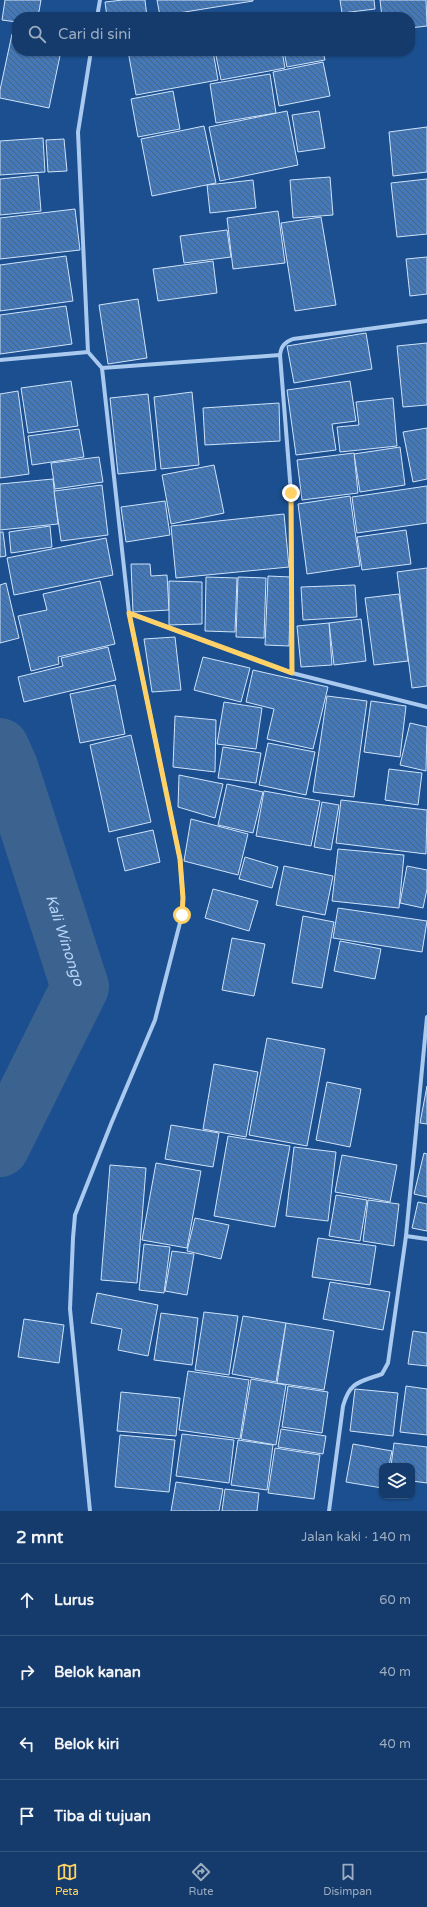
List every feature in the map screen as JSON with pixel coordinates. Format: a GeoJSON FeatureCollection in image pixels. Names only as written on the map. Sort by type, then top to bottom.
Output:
{"type":"FeatureCollection","features":[{"type":"Feature","properties":{"kind":"street"},"geometry":{"type":"LineString","coordinates":[[98,12],[100,0]]}},
{"type":"Feature","properties":{"kind":"street"},"geometry":{"type":"LineString","coordinates":[[90,56],[78,132],[88,352],[102,368],[129,613],[180,859],[183,898],[182,915],[155,1020],[111,1124],[76,1215],[73,1238],[70,1309],[90,1511]]}},
{"type":"Feature","properties":{"kind":"street"},"geometry":{"type":"LineString","coordinates":[[292,673],[291,500],[280,355],[284,344],[293,339],[427,321]]}},
{"type":"Feature","properties":{"kind":"street"},"geometry":{"type":"LineString","coordinates":[[0,360],[88,352]]}},
{"type":"Feature","properties":{"kind":"street"},"geometry":{"type":"LineString","coordinates":[[102,368],[280,355]]}},
{"type":"Feature","properties":{"kind":"street"},"geometry":{"type":"LineString","coordinates":[[129,613],[292,673],[427,707]]}},
{"type":"Feature","properties":{"kind":"street"},"geometry":{"type":"LineString","coordinates":[[329,1511],[343,1406],[347,1392],[355,1384],[382,1374],[388,1363],[406,1236],[427,1017]]}},
{"type":"Feature","properties":{"kind":"street"},"geometry":{"type":"LineString","coordinates":[[406,1236],[427,1239]]}},
{"type":"Feature","properties":{"kind":"building"},"geometry":{"type":"Polygon","coordinates":[[[5,0],[41,0],[39,12],[12,12],[12,21],[2,20],[5,0]]]}},
{"type":"Feature","properties":{"kind":"building"},"geometry":{"type":"Polygon","coordinates":[[[145,0],[146,12],[106,12],[105,2],[145,0]]]}},
{"type":"Feature","properties":{"kind":"building"},"geometry":{"type":"Polygon","coordinates":[[[157,0],[253,0],[185,12],[159,12],[157,0]]]}},
{"type":"Feature","properties":{"kind":"building"},"geometry":{"type":"Polygon","coordinates":[[[340,0],[374,0],[375,9],[342,12],[340,0]]]}},
{"type":"Feature","properties":{"kind":"building"},"geometry":{"type":"Polygon","coordinates":[[[380,0],[426,0],[427,26],[415,27],[415,12],[381,12],[380,0]]]}},
{"type":"Feature","properties":{"kind":"building"},"geometry":{"type":"Polygon","coordinates":[[[12,34],[12,56],[60,56],[49,108],[0,98],[0,90],[12,34]]]}},
{"type":"Feature","properties":{"kind":"building"},"geometry":{"type":"Polygon","coordinates":[[[129,56],[214,56],[218,80],[136,95],[129,56]]]}},
{"type":"Feature","properties":{"kind":"building"},"geometry":{"type":"Polygon","coordinates":[[[216,56],[283,56],[285,68],[221,80],[216,56]]]}},
{"type":"Feature","properties":{"kind":"building"},"geometry":{"type":"Polygon","coordinates":[[[285,56],[324,56],[325,60],[287,67],[285,56]]]}},
{"type":"Feature","properties":{"kind":"building"},"geometry":{"type":"Polygon","coordinates":[[[323,62],[330,96],[279,106],[273,72],[323,62]]]}},
{"type":"Feature","properties":{"kind":"building"},"geometry":{"type":"Polygon","coordinates":[[[270,74],[276,113],[216,123],[210,84],[270,74]]]}},
{"type":"Feature","properties":{"kind":"building"},"geometry":{"type":"Polygon","coordinates":[[[173,91],[180,129],[138,137],[131,99],[173,91]]]}},
{"type":"Feature","properties":{"kind":"building"},"geometry":{"type":"Polygon","coordinates":[[[287,111],[298,165],[220,181],[209,127],[287,111]]]}},
{"type":"Feature","properties":{"kind":"building"},"geometry":{"type":"Polygon","coordinates":[[[319,111],[325,148],[298,152],[292,115],[319,111]]]}},
{"type":"Feature","properties":{"kind":"building"},"geometry":{"type":"Polygon","coordinates":[[[204,126],[216,183],[152,196],[141,139],[204,126]]]}},
{"type":"Feature","properties":{"kind":"building"},"geometry":{"type":"Polygon","coordinates":[[[427,127],[427,172],[393,176],[389,132],[427,127]]]}},
{"type":"Feature","properties":{"kind":"building"},"geometry":{"type":"Polygon","coordinates":[[[43,138],[45,172],[0,175],[0,141],[43,138]]]}},
{"type":"Feature","properties":{"kind":"building"},"geometry":{"type":"Polygon","coordinates":[[[64,139],[67,171],[48,172],[46,140],[64,139]]]}},
{"type":"Feature","properties":{"kind":"building"},"geometry":{"type":"Polygon","coordinates":[[[38,175],[41,211],[0,215],[0,179],[38,175]]]}},
{"type":"Feature","properties":{"kind":"building"},"geometry":{"type":"Polygon","coordinates":[[[330,177],[333,215],[293,218],[290,180],[330,177]]]}},
{"type":"Feature","properties":{"kind":"building"},"geometry":{"type":"Polygon","coordinates":[[[427,179],[427,234],[397,237],[391,183],[427,179]]]}},
{"type":"Feature","properties":{"kind":"building"},"geometry":{"type":"Polygon","coordinates":[[[253,180],[256,208],[210,213],[207,185],[253,180]]]}},
{"type":"Feature","properties":{"kind":"building"},"geometry":{"type":"Polygon","coordinates":[[[75,209],[80,250],[0,259],[0,218],[75,209]]]}},
{"type":"Feature","properties":{"kind":"building"},"geometry":{"type":"Polygon","coordinates":[[[278,211],[285,263],[233,269],[227,218],[278,211]]]}},
{"type":"Feature","properties":{"kind":"building"},"geometry":{"type":"Polygon","coordinates":[[[321,217],[336,305],[295,311],[281,223],[321,217]]]}},
{"type":"Feature","properties":{"kind":"building"},"geometry":{"type":"Polygon","coordinates":[[[227,230],[231,257],[184,263],[180,236],[227,230]]]}},
{"type":"Feature","properties":{"kind":"building"},"geometry":{"type":"Polygon","coordinates":[[[66,256],[73,301],[0,311],[0,265],[66,256]]]}},
{"type":"Feature","properties":{"kind":"building"},"geometry":{"type":"Polygon","coordinates":[[[427,257],[427,294],[410,296],[406,259],[427,257]]]}},
{"type":"Feature","properties":{"kind":"building"},"geometry":{"type":"Polygon","coordinates":[[[213,261],[217,293],[158,301],[153,269],[213,261]]]}},
{"type":"Feature","properties":{"kind":"building"},"geometry":{"type":"Polygon","coordinates":[[[138,299],[147,358],[108,364],[99,305],[138,299]]]}},
{"type":"Feature","properties":{"kind":"building"},"geometry":{"type":"Polygon","coordinates":[[[66,306],[72,344],[0,354],[0,315],[66,306]]]}},
{"type":"Feature","properties":{"kind":"building"},"geometry":{"type":"Polygon","coordinates":[[[366,333],[372,369],[294,383],[287,346],[366,333]]]}},
{"type":"Feature","properties":{"kind":"building"},"geometry":{"type":"Polygon","coordinates":[[[427,343],[427,405],[403,407],[397,346],[427,343]]]}},
{"type":"Feature","properties":{"kind":"building"},"geometry":{"type":"Polygon","coordinates":[[[71,381],[78,426],[28,433],[21,388],[71,381]]]}},
{"type":"Feature","properties":{"kind":"building"},"geometry":{"type":"Polygon","coordinates":[[[350,381],[356,421],[332,424],[336,450],[296,455],[287,390],[350,381]]]}},
{"type":"Feature","properties":{"kind":"building"},"geometry":{"type":"Polygon","coordinates":[[[18,391],[29,474],[0,478],[0,394],[18,391]]]}},
{"type":"Feature","properties":{"kind":"building"},"geometry":{"type":"Polygon","coordinates":[[[192,392],[199,465],[161,469],[154,397],[192,392]]]}},
{"type":"Feature","properties":{"kind":"building"},"geometry":{"type":"Polygon","coordinates":[[[148,394],[156,470],[118,474],[110,398],[148,394]]]}},
{"type":"Feature","properties":{"kind":"building"},"geometry":{"type":"Polygon","coordinates":[[[393,398],[397,446],[340,452],[337,427],[359,425],[356,402],[393,398]]]}},
{"type":"Feature","properties":{"kind":"building"},"geometry":{"type":"Polygon","coordinates":[[[279,403],[280,441],[205,445],[203,408],[279,403]]]}},
{"type":"Feature","properties":{"kind":"building"},"geometry":{"type":"Polygon","coordinates":[[[427,428],[427,479],[413,482],[403,432],[427,428]]]}},
{"type":"Feature","properties":{"kind":"building"},"geometry":{"type":"Polygon","coordinates":[[[79,429],[84,457],[32,465],[28,436],[79,429]]]}},
{"type":"Feature","properties":{"kind":"building"},"geometry":{"type":"Polygon","coordinates":[[[400,447],[405,485],[360,492],[354,454],[400,447]]]}},
{"type":"Feature","properties":{"kind":"building"},"geometry":{"type":"Polygon","coordinates":[[[354,453],[358,493],[302,500],[297,460],[354,453]]]}},
{"type":"Feature","properties":{"kind":"building"},"geometry":{"type":"Polygon","coordinates":[[[99,457],[103,482],[55,489],[51,463],[99,457]]]}},
{"type":"Feature","properties":{"kind":"building"},"geometry":{"type":"Polygon","coordinates":[[[214,465],[224,513],[171,524],[162,475],[214,465]]]}},
{"type":"Feature","properties":{"kind":"building"},"geometry":{"type":"Polygon","coordinates":[[[53,479],[58,524],[0,530],[0,484],[53,479]]]}},
{"type":"Feature","properties":{"kind":"building"},"geometry":{"type":"Polygon","coordinates":[[[102,485],[108,535],[61,541],[54,491],[102,485]]]}},
{"type":"Feature","properties":{"kind":"building"},"geometry":{"type":"Polygon","coordinates":[[[427,486],[427,523],[357,533],[352,497],[427,486]]]}},
{"type":"Feature","properties":{"kind":"building"},"geometry":{"type":"Polygon","coordinates":[[[350,496],[360,566],[307,574],[298,504],[350,496]]]}},
{"type":"Feature","properties":{"kind":"building"},"geometry":{"type":"Polygon","coordinates":[[[165,501],[170,535],[126,542],[121,507],[165,501]]]}},
{"type":"Feature","properties":{"kind":"building"},"geometry":{"type":"Polygon","coordinates":[[[284,514],[289,567],[176,578],[171,526],[284,514]]]}},
{"type":"Feature","properties":{"kind":"building"},"geometry":{"type":"Polygon","coordinates":[[[50,526],[52,547],[11,553],[9,532],[50,526]]]}},
{"type":"Feature","properties":{"kind":"building"},"geometry":{"type":"Polygon","coordinates":[[[406,530],[411,564],[362,570],[357,537],[406,530]]]}},
{"type":"Feature","properties":{"kind":"building"},"geometry":{"type":"Polygon","coordinates":[[[0,532],[3,532],[6,556],[0,557],[0,532]]]}},
{"type":"Feature","properties":{"kind":"building"},"geometry":{"type":"Polygon","coordinates":[[[106,538],[113,575],[14,595],[7,558],[106,538]]]}},
{"type":"Feature","properties":{"kind":"building"},"geometry":{"type":"Polygon","coordinates":[[[131,564],[150,564],[151,576],[167,575],[169,610],[133,612],[131,564]]]}},
{"type":"Feature","properties":{"kind":"building"},"geometry":{"type":"Polygon","coordinates":[[[427,568],[427,686],[412,688],[397,572],[427,568]]]}},
{"type":"Feature","properties":{"kind":"building"},"geometry":{"type":"Polygon","coordinates":[[[268,576],[291,577],[289,646],[265,645],[268,576]]]}},
{"type":"Feature","properties":{"kind":"building"},"geometry":{"type":"Polygon","coordinates":[[[206,577],[237,578],[235,632],[205,631],[206,577]]]}},
{"type":"Feature","properties":{"kind":"building"},"geometry":{"type":"Polygon","coordinates":[[[238,577],[266,578],[264,638],[236,637],[238,577]]]}},
{"type":"Feature","properties":{"kind":"building"},"geometry":{"type":"Polygon","coordinates":[[[100,581],[115,644],[58,657],[59,664],[31,671],[18,616],[47,610],[43,594],[100,581]]]}},
{"type":"Feature","properties":{"kind":"building"},"geometry":{"type":"Polygon","coordinates":[[[169,581],[202,582],[202,624],[169,625],[169,581]]]}},
{"type":"Feature","properties":{"kind":"building"},"geometry":{"type":"Polygon","coordinates":[[[6,583],[19,638],[0,643],[0,585],[6,583]]]}},
{"type":"Feature","properties":{"kind":"building"},"geometry":{"type":"Polygon","coordinates":[[[355,585],[357,617],[303,620],[301,587],[355,585]]]}},
{"type":"Feature","properties":{"kind":"building"},"geometry":{"type":"Polygon","coordinates":[[[399,594],[408,661],[374,665],[365,598],[399,594]]]}},
{"type":"Feature","properties":{"kind":"building"},"geometry":{"type":"Polygon","coordinates":[[[361,619],[366,661],[334,665],[329,623],[361,619]]]}},
{"type":"Feature","properties":{"kind":"building"},"geometry":{"type":"Polygon","coordinates":[[[329,623],[332,665],[301,667],[297,626],[329,623]]]}},
{"type":"Feature","properties":{"kind":"building"},"geometry":{"type":"Polygon","coordinates":[[[175,637],[181,690],[152,692],[144,639],[175,637]]]}},
{"type":"Feature","properties":{"kind":"building"},"geometry":{"type":"Polygon","coordinates":[[[108,647],[116,680],[24,702],[18,677],[63,666],[61,658],[108,647]]]}},
{"type":"Feature","properties":{"kind":"building"},"geometry":{"type":"Polygon","coordinates":[[[203,657],[250,668],[241,702],[194,690],[203,657]]]}},
{"type":"Feature","properties":{"kind":"building"},"geometry":{"type":"Polygon","coordinates":[[[253,670],[328,687],[313,749],[267,739],[274,709],[246,702],[253,670]]]}},
{"type":"Feature","properties":{"kind":"building"},"geometry":{"type":"Polygon","coordinates":[[[115,685],[125,734],[80,743],[70,694],[115,685]]]}},
{"type":"Feature","properties":{"kind":"building"},"geometry":{"type":"Polygon","coordinates":[[[327,696],[367,701],[354,797],[313,792],[327,696]]]}},
{"type":"Feature","properties":{"kind":"building"},"geometry":{"type":"Polygon","coordinates":[[[371,701],[406,706],[400,757],[364,752],[371,701]]]}},
{"type":"Feature","properties":{"kind":"building"},"geometry":{"type":"Polygon","coordinates":[[[224,702],[262,708],[256,749],[217,744],[224,702]]]}},
{"type":"Feature","properties":{"kind":"building"},"geometry":{"type":"Polygon","coordinates":[[[175,716],[216,720],[215,772],[173,767],[175,716]]]}},
{"type":"Feature","properties":{"kind":"building"},"geometry":{"type":"Polygon","coordinates":[[[410,723],[427,727],[426,771],[400,765],[410,723]]]}},
{"type":"Feature","properties":{"kind":"building"},"geometry":{"type":"Polygon","coordinates":[[[131,735],[151,822],[109,832],[90,745],[131,735]]]}},
{"type":"Feature","properties":{"kind":"building"},"geometry":{"type":"Polygon","coordinates":[[[268,743],[315,752],[306,795],[259,785],[268,743]]]}},
{"type":"Feature","properties":{"kind":"building"},"geometry":{"type":"Polygon","coordinates":[[[223,747],[261,753],[256,783],[218,778],[223,747]]]}},
{"type":"Feature","properties":{"kind":"building"},"geometry":{"type":"Polygon","coordinates":[[[389,769],[422,773],[418,805],[385,800],[389,769]]]}},
{"type":"Feature","properties":{"kind":"building"},"geometry":{"type":"Polygon","coordinates":[[[179,775],[223,784],[215,818],[178,807],[179,775]]]}},
{"type":"Feature","properties":{"kind":"building"},"geometry":{"type":"Polygon","coordinates":[[[227,784],[263,792],[253,833],[218,825],[227,784]]]}},
{"type":"Feature","properties":{"kind":"building"},"geometry":{"type":"Polygon","coordinates":[[[264,791],[320,801],[311,846],[256,836],[264,791]]]}},
{"type":"Feature","properties":{"kind":"building"},"geometry":{"type":"Polygon","coordinates":[[[341,800],[427,810],[426,854],[336,843],[341,800]]]}},
{"type":"Feature","properties":{"kind":"building"},"geometry":{"type":"Polygon","coordinates":[[[322,802],[339,805],[331,850],[314,847],[322,802]]]}},
{"type":"Feature","properties":{"kind":"building"},"geometry":{"type":"Polygon","coordinates":[[[191,819],[248,834],[238,875],[184,861],[191,819]]]}},
{"type":"Feature","properties":{"kind":"building"},"geometry":{"type":"Polygon","coordinates":[[[153,830],[160,862],[125,871],[117,838],[153,830]]]}},
{"type":"Feature","properties":{"kind":"building"},"geometry":{"type":"Polygon","coordinates":[[[338,849],[404,855],[399,908],[332,901],[338,849]]]}},
{"type":"Feature","properties":{"kind":"building"},"geometry":{"type":"Polygon","coordinates":[[[245,857],[278,867],[272,888],[239,879],[245,857]]]}},
{"type":"Feature","properties":{"kind":"building"},"geometry":{"type":"Polygon","coordinates":[[[284,866],[333,876],[325,915],[276,905],[284,866]]]}},
{"type":"Feature","properties":{"kind":"building"},"geometry":{"type":"Polygon","coordinates":[[[407,866],[427,870],[427,889],[423,908],[400,903],[407,866]]]}},
{"type":"Feature","properties":{"kind":"building"},"geometry":{"type":"Polygon","coordinates":[[[213,889],[258,901],[249,931],[205,918],[213,889]]]}},
{"type":"Feature","properties":{"kind":"building"},"geometry":{"type":"Polygon","coordinates":[[[338,908],[427,921],[422,952],[333,938],[338,908]]]}},
{"type":"Feature","properties":{"kind":"building"},"geometry":{"type":"Polygon","coordinates":[[[303,916],[334,922],[322,988],[292,983],[303,916]]]}},
{"type":"Feature","properties":{"kind":"building"},"geometry":{"type":"Polygon","coordinates":[[[232,938],[265,944],[254,996],[222,990],[232,938]]]}},
{"type":"Feature","properties":{"kind":"building"},"geometry":{"type":"Polygon","coordinates":[[[340,941],[381,949],[375,979],[334,971],[340,941]]]}},
{"type":"Feature","properties":{"kind":"building"},"geometry":{"type":"Polygon","coordinates":[[[267,1038],[325,1049],[307,1146],[249,1135],[267,1038]]]}},
{"type":"Feature","properties":{"kind":"building"},"geometry":{"type":"Polygon","coordinates":[[[214,1064],[258,1072],[246,1137],[203,1129],[214,1064]]]}},
{"type":"Feature","properties":{"kind":"building"},"geometry":{"type":"Polygon","coordinates":[[[327,1082],[361,1089],[350,1147],[316,1140],[327,1082]]]}},
{"type":"Feature","properties":{"kind":"building"},"geometry":{"type":"Polygon","coordinates":[[[427,1086],[427,1124],[420,1123],[427,1086]]]}},
{"type":"Feature","properties":{"kind":"building"},"geometry":{"type":"Polygon","coordinates":[[[171,1125],[219,1133],[213,1167],[165,1159],[171,1125]]]}},
{"type":"Feature","properties":{"kind":"building"},"geometry":{"type":"Polygon","coordinates":[[[228,1136],[290,1146],[275,1227],[214,1216],[228,1136]]]}},
{"type":"Feature","properties":{"kind":"building"},"geometry":{"type":"Polygon","coordinates":[[[294,1147],[336,1152],[328,1221],[286,1216],[294,1147]]]}},
{"type":"Feature","properties":{"kind":"building"},"geometry":{"type":"Polygon","coordinates":[[[424,1153],[427,1154],[427,1197],[414,1194],[424,1153]]]}},
{"type":"Feature","properties":{"kind":"building"},"geometry":{"type":"Polygon","coordinates":[[[342,1155],[397,1165],[390,1202],[335,1192],[342,1155]]]}},
{"type":"Feature","properties":{"kind":"building"},"geometry":{"type":"Polygon","coordinates":[[[156,1163],[201,1171],[187,1248],[142,1240],[156,1163]]]}},
{"type":"Feature","properties":{"kind":"building"},"geometry":{"type":"Polygon","coordinates":[[[110,1165],[146,1168],[137,1283],[101,1280],[110,1165]]]}},
{"type":"Feature","properties":{"kind":"building"},"geometry":{"type":"Polygon","coordinates":[[[336,1195],[367,1200],[360,1241],[329,1236],[336,1195]]]}},
{"type":"Feature","properties":{"kind":"building"},"geometry":{"type":"Polygon","coordinates":[[[368,1200],[399,1204],[394,1246],[363,1241],[368,1200]]]}},
{"type":"Feature","properties":{"kind":"building"},"geometry":{"type":"Polygon","coordinates":[[[418,1202],[427,1204],[427,1231],[412,1228],[418,1202]]]}},
{"type":"Feature","properties":{"kind":"building"},"geometry":{"type":"Polygon","coordinates":[[[195,1218],[229,1225],[221,1259],[187,1251],[195,1218]]]}},
{"type":"Feature","properties":{"kind":"building"},"geometry":{"type":"Polygon","coordinates":[[[318,1238],[376,1246],[370,1285],[312,1277],[318,1238]]]}},
{"type":"Feature","properties":{"kind":"building"},"geometry":{"type":"Polygon","coordinates":[[[144,1244],[170,1247],[164,1293],[139,1290],[144,1244]]]}},
{"type":"Feature","properties":{"kind":"building"},"geometry":{"type":"Polygon","coordinates":[[[172,1251],[194,1254],[187,1295],[165,1291],[172,1251]]]}},
{"type":"Feature","properties":{"kind":"building"},"geometry":{"type":"Polygon","coordinates":[[[330,1282],[390,1292],[383,1330],[323,1319],[330,1282]]]}},
{"type":"Feature","properties":{"kind":"building"},"geometry":{"type":"Polygon","coordinates":[[[97,1293],[158,1305],[148,1356],[118,1350],[122,1329],[91,1323],[97,1293]]]}},
{"type":"Feature","properties":{"kind":"building"},"geometry":{"type":"Polygon","coordinates":[[[204,1312],[238,1316],[229,1375],[195,1370],[204,1312]]]}},
{"type":"Feature","properties":{"kind":"building"},"geometry":{"type":"Polygon","coordinates":[[[161,1313],[198,1318],[192,1365],[154,1360],[161,1313]]]}},
{"type":"Feature","properties":{"kind":"building"},"geometry":{"type":"Polygon","coordinates":[[[243,1316],[286,1323],[276,1382],[232,1374],[243,1316]]]}},
{"type":"Feature","properties":{"kind":"building"},"geometry":{"type":"Polygon","coordinates":[[[24,1319],[64,1325],[59,1363],[18,1357],[24,1319]]]}},
{"type":"Feature","properties":{"kind":"building"},"geometry":{"type":"Polygon","coordinates":[[[286,1323],[334,1331],[324,1390],[277,1383],[286,1323]]]}},
{"type":"Feature","properties":{"kind":"building"},"geometry":{"type":"Polygon","coordinates":[[[413,1331],[427,1333],[427,1366],[408,1364],[413,1331]]]}},
{"type":"Feature","properties":{"kind":"building"},"geometry":{"type":"Polygon","coordinates":[[[188,1371],[249,1380],[240,1439],[179,1430],[188,1371]]]}},
{"type":"Feature","properties":{"kind":"building"},"geometry":{"type":"Polygon","coordinates":[[[251,1379],[286,1385],[276,1445],[241,1439],[251,1379]]]}},
{"type":"Feature","properties":{"kind":"building"},"geometry":{"type":"Polygon","coordinates":[[[288,1386],[328,1392],[322,1433],[282,1427],[288,1386]]]}},
{"type":"Feature","properties":{"kind":"building"},"geometry":{"type":"Polygon","coordinates":[[[406,1386],[427,1389],[427,1435],[400,1432],[406,1386]]]}},
{"type":"Feature","properties":{"kind":"building"},"geometry":{"type":"Polygon","coordinates":[[[355,1389],[398,1393],[393,1436],[350,1431],[355,1389]]]}},
{"type":"Feature","properties":{"kind":"building"},"geometry":{"type":"Polygon","coordinates":[[[121,1392],[180,1398],[176,1436],[117,1431],[121,1392]]]}},
{"type":"Feature","properties":{"kind":"building"},"geometry":{"type":"Polygon","coordinates":[[[281,1429],[326,1436],[323,1454],[278,1447],[281,1429]]]}},
{"type":"Feature","properties":{"kind":"building"},"geometry":{"type":"Polygon","coordinates":[[[182,1434],[234,1440],[229,1483],[176,1476],[182,1434]]]}},
{"type":"Feature","properties":{"kind":"building"},"geometry":{"type":"Polygon","coordinates":[[[120,1435],[175,1440],[169,1492],[115,1487],[120,1435]]]}},
{"type":"Feature","properties":{"kind":"building"},"geometry":{"type":"Polygon","coordinates":[[[238,1440],[273,1445],[267,1490],[231,1485],[238,1440]]]}},
{"type":"Feature","properties":{"kind":"building"},"geometry":{"type":"Polygon","coordinates":[[[394,1443],[427,1447],[427,1483],[415,1481],[415,1463],[391,1463],[394,1443]]]}},
{"type":"Feature","properties":{"kind":"building"},"geometry":{"type":"Polygon","coordinates":[[[353,1444],[392,1451],[390,1463],[379,1463],[379,1488],[346,1482],[353,1444]]]}},
{"type":"Feature","properties":{"kind":"building"},"geometry":{"type":"Polygon","coordinates":[[[275,1448],[320,1455],[314,1499],[268,1493],[275,1448]]]}},
{"type":"Feature","properties":{"kind":"building"},"geometry":{"type":"Polygon","coordinates":[[[176,1482],[223,1489],[219,1511],[171,1511],[176,1482]]]}},
{"type":"Feature","properties":{"kind":"building"},"geometry":{"type":"Polygon","coordinates":[[[225,1489],[259,1493],[257,1511],[222,1511],[225,1489]]]}},
{"type":"Feature","properties":{"kind":"waterway","name":"Kali Winongo"},"geometry":{"type":"LineString","coordinates":[[0,747],[9,767],[80,987],[0,1148]]}},
{"type":"Feature","properties":{"kind":"route"},"geometry":{"type":"LineString","coordinates":[[182,915],[183,878],[180,859],[129,613],[292,673],[291,493]]}}]}
